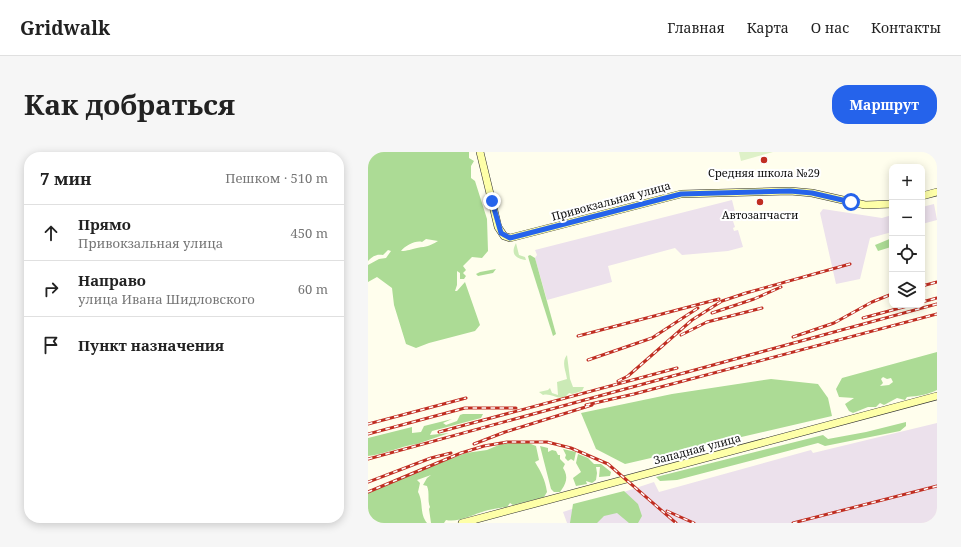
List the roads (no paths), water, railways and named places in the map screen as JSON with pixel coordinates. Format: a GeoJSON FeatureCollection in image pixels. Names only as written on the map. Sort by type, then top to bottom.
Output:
{"type":"FeatureCollection","features":[{"type":"Feature","properties":{"kind":"street","name":"Привокзальная улица"},"geometry":{"type":"LineString","coordinates":[[480,152],[498,227],[504,236],[515,237],[681,194],[790,191],[812,193],[865,205],[889,204]]}},
{"type":"Feature","properties":{"kind":"street"},"geometry":{"type":"LineString","coordinates":[[925,195],[937,192]]}},
{"type":"Feature","properties":{"kind":"street","name":"Западная улица"},"geometry":{"type":"LineString","coordinates":[[462,523],[937,396]]}},
{"type":"Feature","properties":{"kind":"railway"},"geometry":{"type":"LineString","coordinates":[[618,381],[628,376],[692,320],[722,301],[850,264]]}},
{"type":"Feature","properties":{"kind":"railway"},"geometry":{"type":"LineString","coordinates":[[925,285],[937,282]]}},
{"type":"Feature","properties":{"kind":"railway"},"geometry":{"type":"LineString","coordinates":[[712,313],[754,299],[781,287]]}},
{"type":"Feature","properties":{"kind":"railway"},"geometry":{"type":"LineString","coordinates":[[793,337],[834,323],[872,302],[889,295]]}},
{"type":"Feature","properties":{"kind":"railway"},"geometry":{"type":"LineString","coordinates":[[925,301],[937,298]]}},
{"type":"Feature","properties":{"kind":"railway"},"geometry":{"type":"LineString","coordinates":[[578,336],[719,299]]}},
{"type":"Feature","properties":{"kind":"railway"},"geometry":{"type":"LineString","coordinates":[[368,459],[937,304]]}},
{"type":"Feature","properties":{"kind":"railway"},"geometry":{"type":"LineString","coordinates":[[588,360],[652,338],[698,308]]}},
{"type":"Feature","properties":{"kind":"railway"},"geometry":{"type":"LineString","coordinates":[[681,335],[707,322],[762,308]]}},
{"type":"Feature","properties":{"kind":"railway"},"geometry":{"type":"LineString","coordinates":[[863,318],[900,308]]}},
{"type":"Feature","properties":{"kind":"railway"},"geometry":{"type":"LineString","coordinates":[[586,405],[634,394],[937,314]]}},
{"type":"Feature","properties":{"kind":"railway"},"geometry":{"type":"LineString","coordinates":[[439,432],[677,368]]}},
{"type":"Feature","properties":{"kind":"railway"},"geometry":{"type":"LineString","coordinates":[[368,424],[466,398]]}},
{"type":"Feature","properties":{"kind":"railway"},"geometry":{"type":"LineString","coordinates":[[474,444],[505,432],[592,405]]}},
{"type":"Feature","properties":{"kind":"railway"},"geometry":{"type":"LineString","coordinates":[[368,434],[465,408],[516,408]]}},
{"type":"Feature","properties":{"kind":"railway"},"geometry":{"type":"LineString","coordinates":[[368,492],[461,453],[484,446],[507,442],[547,442],[571,448],[608,464],[676,523]]}},
{"type":"Feature","properties":{"kind":"railway"},"geometry":{"type":"LineString","coordinates":[[368,482],[431,458],[451,453]]}},
{"type":"Feature","properties":{"kind":"railway"},"geometry":{"type":"LineString","coordinates":[[793,523],[937,486]]}},
{"type":"Feature","properties":{"kind":"railway"},"geometry":{"type":"LineString","coordinates":[[667,511],[694,523]]}},
{"type":"Feature","properties":{"kind":"place","name":"Средняя школа №29"},"geometry":{"type":"Point","coordinates":[764,160]}},
{"type":"Feature","properties":{"kind":"place","name":"Автозапчасти"},"geometry":{"type":"Point","coordinates":[760,202]}}]}
